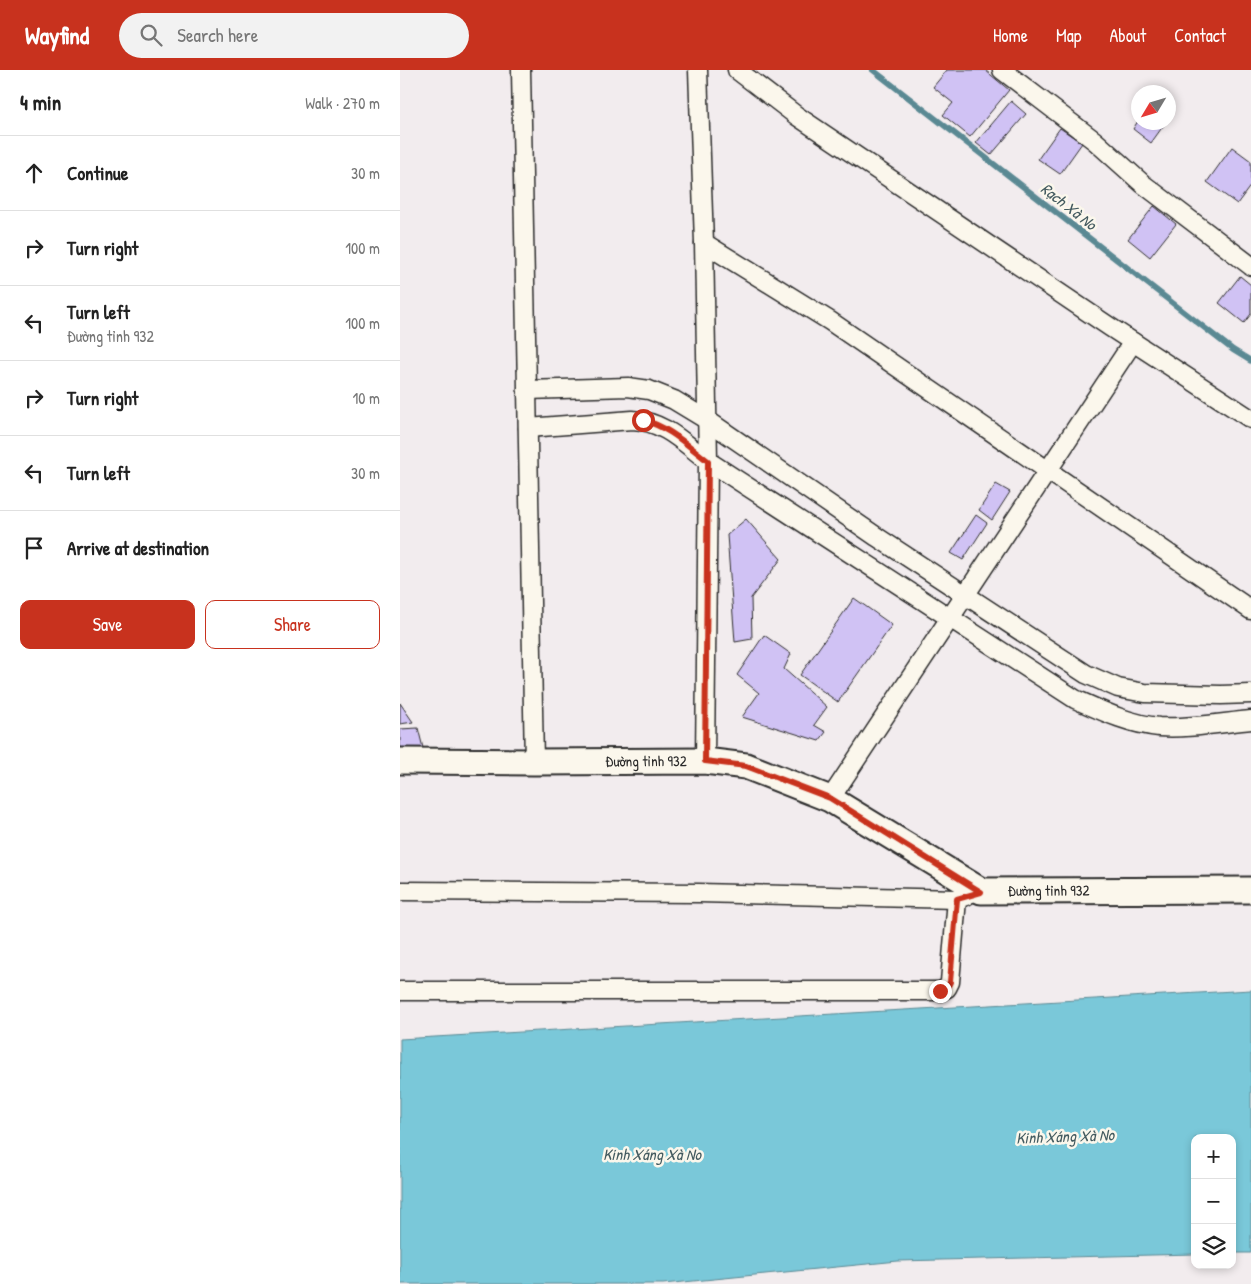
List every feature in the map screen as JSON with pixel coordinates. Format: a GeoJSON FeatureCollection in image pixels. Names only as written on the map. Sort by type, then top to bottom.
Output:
{"type":"FeatureCollection","features":[{"type":"Feature","properties":{"kind":"main road","name":"Đường tỉnh 932"},"geometry":{"type":"LineString","coordinates":[[400,761],[705,761],[746,766],[830,798],[981,892],[1251,890]]}},
{"type":"Feature","properties":{"kind":"street"},"geometry":{"type":"LineString","coordinates":[[521,70],[534,762]]}},
{"type":"Feature","properties":{"kind":"street"},"geometry":{"type":"LineString","coordinates":[[698,70],[704,243],[708,461],[705,761]]}},
{"type":"Feature","properties":{"kind":"street"},"geometry":{"type":"LineString","coordinates":[[737,70],[806,121],[1133,342],[1251,419]]}},
{"type":"Feature","properties":{"kind":"street"},"geometry":{"type":"LineString","coordinates":[[1002,70],[1095,141],[1143,184],[1251,266]]}},
{"type":"Feature","properties":{"kind":"street"},"geometry":{"type":"LineString","coordinates":[[704,243],[830,322],[1251,610]]}},
{"type":"Feature","properties":{"kind":"street"},"geometry":{"type":"LineString","coordinates":[[830,798],[1133,342]]}},
{"type":"Feature","properties":{"kind":"street"},"geometry":{"type":"LineString","coordinates":[[527,390],[628,387],[649,390],[674,400],[707,420],[877,537],[1086,674],[1118,688],[1145,693],[1251,694]]}},
{"type":"Feature","properties":{"kind":"street"},"geometry":{"type":"LineString","coordinates":[[528,428],[643,420],[660,425],[708,461],[1076,699],[1105,713],[1133,722],[1159,727],[1251,720]]}},
{"type":"Feature","properties":{"kind":"street"},"geometry":{"type":"LineString","coordinates":[[400,891],[699,893],[957,899],[981,892]]}},
{"type":"Feature","properties":{"kind":"street"},"geometry":{"type":"LineString","coordinates":[[400,991],[940,991],[947,988],[950,982],[957,899]]}},
{"type":"Feature","properties":{"kind":"water","name":"Kinh Xáng Xà No"},"geometry":{"type":"Polygon","coordinates":[[[1251,990],[1251,1253],[1236,1253],[1236,1134],[1191,1134],[1191,1254],[898,1261],[663,1284],[400,1284],[400,1039],[1251,990]]]}},
{"type":"Feature","properties":{"kind":"building"},"geometry":{"type":"Polygon","coordinates":[[[947,70],[985,70],[1009,90],[970,137],[943,115],[953,103],[933,87],[947,70]]]}},
{"type":"Feature","properties":{"kind":"building"},"geometry":{"type":"Polygon","coordinates":[[[1011,101],[1026,114],[991,155],[976,143],[1011,101]]]}},
{"type":"Feature","properties":{"kind":"building"},"geometry":{"type":"Polygon","coordinates":[[[1060,128],[1082,143],[1060,174],[1038,159],[1060,128]]]}},
{"type":"Feature","properties":{"kind":"building"},"geometry":{"type":"Polygon","coordinates":[[[1134,130],[1160,130],[1151,143],[1134,130]]]}},
{"type":"Feature","properties":{"kind":"building"},"geometry":{"type":"Polygon","coordinates":[[[1232,147],[1251,161],[1251,185],[1237,204],[1207,182],[1232,147]]]}},
{"type":"Feature","properties":{"kind":"building"},"geometry":{"type":"Polygon","coordinates":[[[1154,206],[1176,224],[1150,257],[1128,239],[1154,206]]]}},
{"type":"Feature","properties":{"kind":"building"},"geometry":{"type":"Polygon","coordinates":[[[1240,276],[1251,285],[1251,314],[1244,323],[1219,303],[1240,276]]]}},
{"type":"Feature","properties":{"kind":"building"},"geometry":{"type":"Polygon","coordinates":[[[996,484],[1010,492],[992,520],[979,510],[996,484]]]}},
{"type":"Feature","properties":{"kind":"building"},"geometry":{"type":"Polygon","coordinates":[[[976,515],[987,523],[963,560],[951,553],[976,515]]]}},
{"type":"Feature","properties":{"kind":"building"},"geometry":{"type":"Polygon","coordinates":[[[746,519],[781,559],[751,598],[752,639],[735,642],[727,535],[746,519]]]}},
{"type":"Feature","properties":{"kind":"building"},"geometry":{"type":"Polygon","coordinates":[[[854,598],[892,625],[838,702],[800,675],[854,598]]]}},
{"type":"Feature","properties":{"kind":"building"},"geometry":{"type":"Polygon","coordinates":[[[764,635],[791,654],[784,669],[827,707],[814,725],[826,732],[819,741],[742,717],[759,693],[737,675],[764,635]]]}},
{"type":"Feature","properties":{"kind":"building"},"geometry":{"type":"Polygon","coordinates":[[[400,703],[413,722],[400,724],[400,703]]]}},
{"type":"Feature","properties":{"kind":"building"},"geometry":{"type":"Polygon","coordinates":[[[418,728],[424,752],[400,752],[400,729],[418,728]]]}},
{"type":"Feature","properties":{"kind":"waterway","name":"Rạch Xà No"},"geometry":{"type":"LineString","coordinates":[[873,70],[1233,350],[1251,361]]}},
{"type":"Feature","properties":{"kind":"route"},"geometry":{"type":"LineString","coordinates":[[643,420],[669,430],[708,461],[705,761],[746,766],[830,798],[981,892],[957,899],[950,982],[947,988],[940,991]]}}]}
